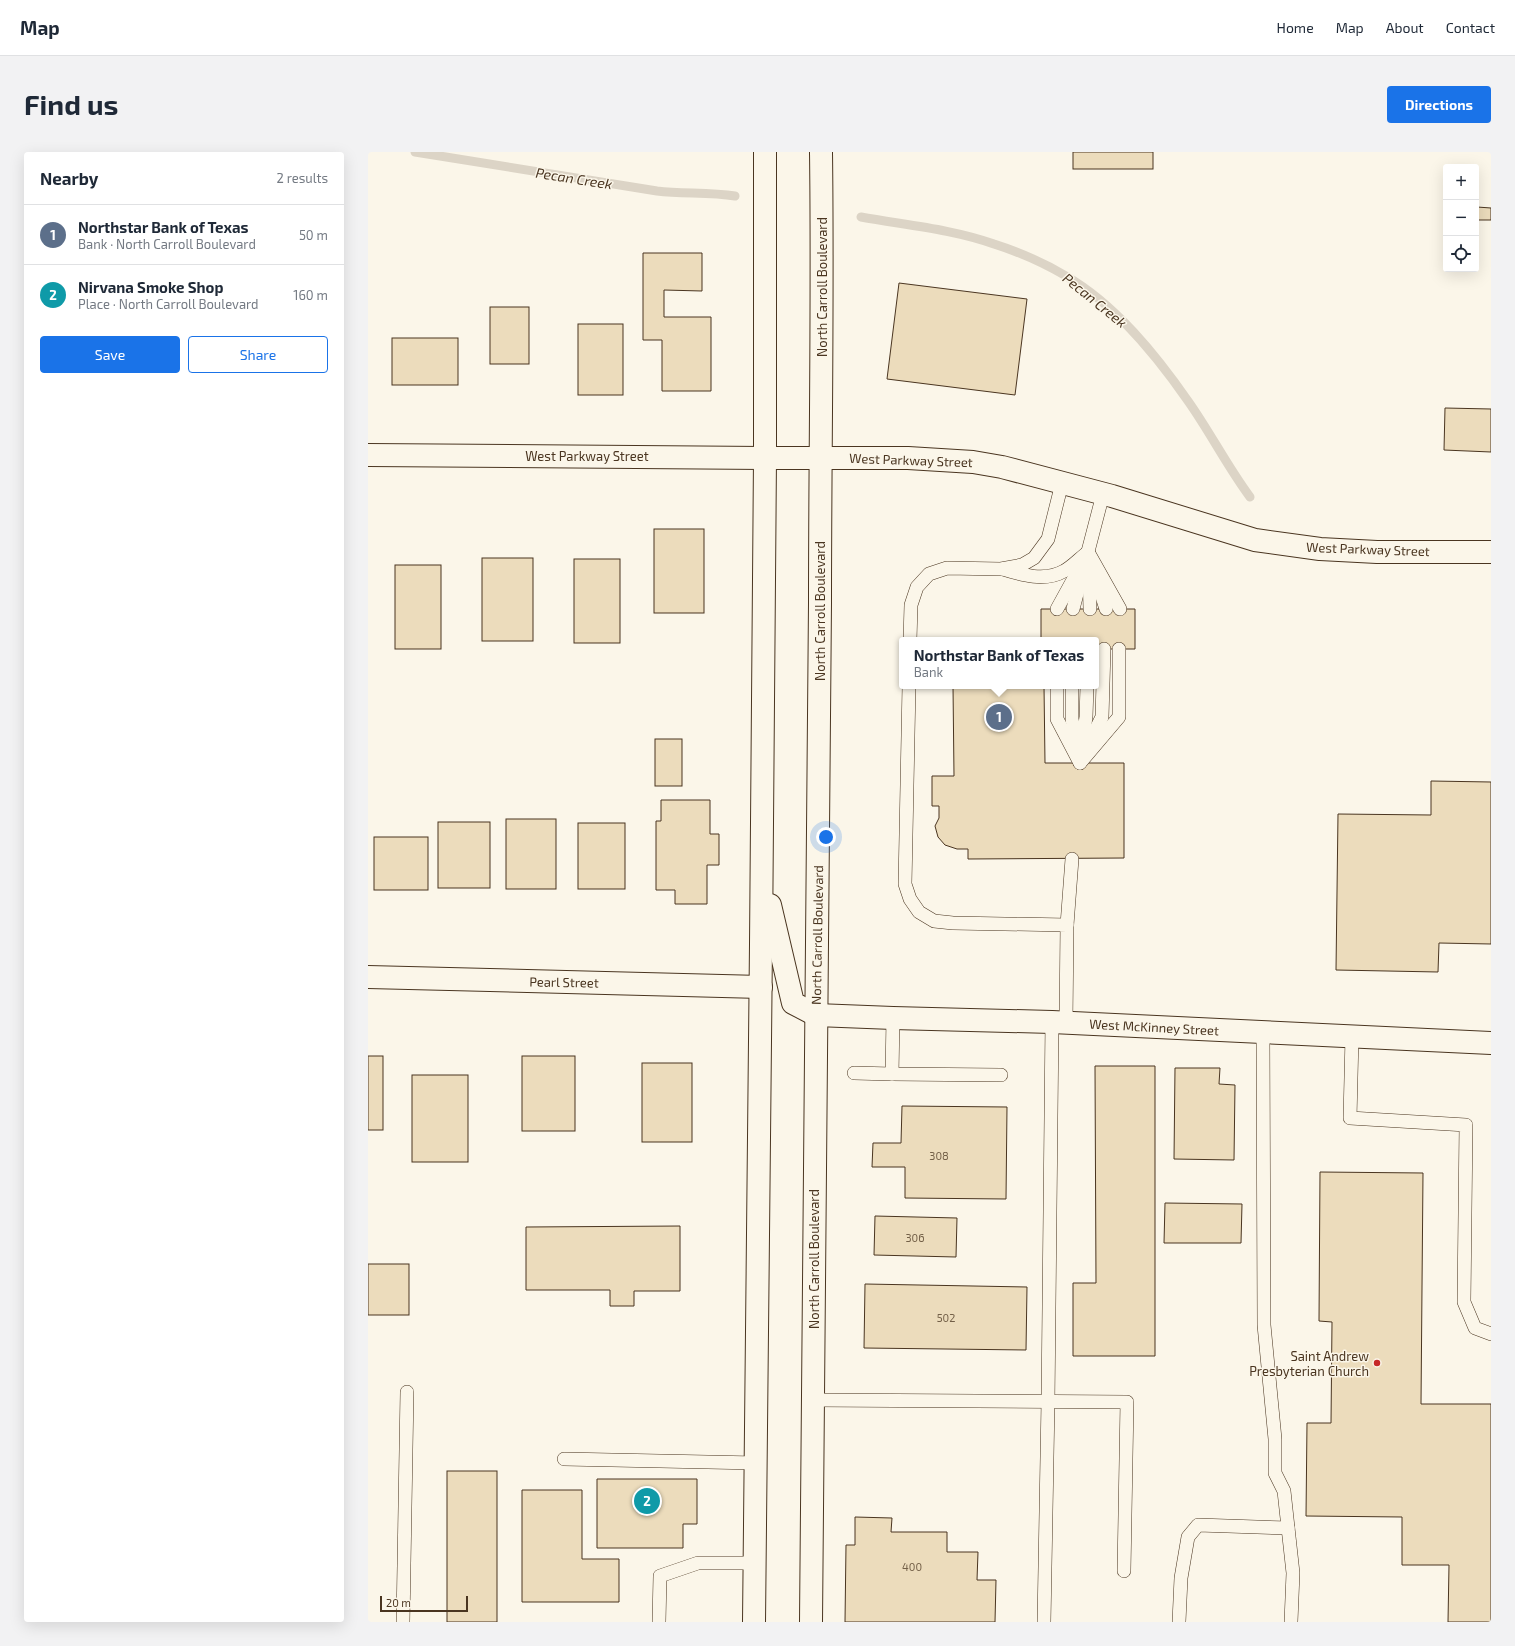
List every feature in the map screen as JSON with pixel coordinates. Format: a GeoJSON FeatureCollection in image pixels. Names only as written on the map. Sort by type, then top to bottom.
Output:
{"type":"FeatureCollection","features":[{"type":"Feature","properties":{"kind":"main road"},"geometry":{"type":"LineString","coordinates":[[754,1622],[762,870],[765,458],[765,152]]}},
{"type":"Feature","properties":{"kind":"main road","name":"North Carroll Boulevard"},"geometry":{"type":"LineString","coordinates":[[811,1622],[822,410],[821,152]]}},
{"type":"Feature","properties":{"kind":"main road","name":"West Parkway Street"},"geometry":{"type":"LineString","coordinates":[[368,455],[908,458],[973,462],[1002,467],[1103,494],[1255,540],[1320,550],[1378,552],[1491,552]]}},
{"type":"Feature","properties":{"kind":"main road"},"geometry":{"type":"LineString","coordinates":[[762,870],[793,1003],[816,1015]]}},
{"type":"Feature","properties":{"kind":"main road","name":"Pearl Street"},"geometry":{"type":"LineString","coordinates":[[368,977],[761,987]]}},
{"type":"Feature","properties":{"kind":"main road","name":"West McKinney Street"},"geometry":{"type":"LineString","coordinates":[[816,1015],[1059,1022],[1491,1043]]}},
{"type":"Feature","properties":{"kind":"lane"},"geometry":{"type":"LineString","coordinates":[[910,637],[911,605],[916,587],[929,574],[947,568],[1001,569],[1022,564],[1034,558],[1048,539],[1062,483]]}},
{"type":"Feature","properties":{"kind":"lane"},"geometry":{"type":"LineString","coordinates":[[1073,609],[1103,494]]}},
{"type":"Feature","properties":{"kind":"lane"},"geometry":{"type":"LineString","coordinates":[[1001,569],[1032,576],[1053,576],[1064,571],[1088,552]]}},
{"type":"Feature","properties":{"kind":"lane"},"geometry":{"type":"LineString","coordinates":[[1088,552],[1120,609]]}},
{"type":"Feature","properties":{"kind":"lane"},"geometry":{"type":"LineString","coordinates":[[1057,609],[1088,552]]}},
{"type":"Feature","properties":{"kind":"lane"},"geometry":{"type":"LineString","coordinates":[[1088,552],[1090,609]]}},
{"type":"Feature","properties":{"kind":"lane"},"geometry":{"type":"LineString","coordinates":[[1088,552],[1106,609]]}},
{"type":"Feature","properties":{"kind":"lane"},"geometry":{"type":"LineString","coordinates":[[1080,763],[1102,717],[1104,649]]}},
{"type":"Feature","properties":{"kind":"lane"},"geometry":{"type":"LineString","coordinates":[[1080,763],[1119,717],[1119,649]]}},
{"type":"Feature","properties":{"kind":"lane"},"geometry":{"type":"LineString","coordinates":[[909,689],[905,884],[910,899],[919,912],[934,921],[953,924],[1067,925]]}},
{"type":"Feature","properties":{"kind":"lane"},"geometry":{"type":"LineString","coordinates":[[1057,689],[1057,718],[1080,763]]}},
{"type":"Feature","properties":{"kind":"lane"},"geometry":{"type":"LineString","coordinates":[[1072,689],[1072,720],[1080,763]]}},
{"type":"Feature","properties":{"kind":"lane"},"geometry":{"type":"LineString","coordinates":[[1080,763],[1086,717],[1087,689]]}},
{"type":"Feature","properties":{"kind":"lane"},"geometry":{"type":"LineString","coordinates":[[1044,1622],[1048,1402],[1059,1022],[1072,859]]}},
{"type":"Feature","properties":{"kind":"lane"},"geometry":{"type":"LineString","coordinates":[[892,1074],[893,1018]]}},
{"type":"Feature","properties":{"kind":"lane"},"geometry":{"type":"LineString","coordinates":[[1263,1032],[1264,1325],[1275,1439],[1275,1473],[1284,1491],[1288,1528],[1292,1573],[1291,1622]]}},
{"type":"Feature","properties":{"kind":"lane"},"geometry":{"type":"LineString","coordinates":[[1352,1037],[1350,1118],[1466,1125],[1464,1302],[1475,1328],[1491,1334]]}},
{"type":"Feature","properties":{"kind":"lane"},"geometry":{"type":"LineString","coordinates":[[854,1073],[1001,1075]]}},
{"type":"Feature","properties":{"kind":"lane"},"geometry":{"type":"LineString","coordinates":[[403,1622],[407,1392]]}},
{"type":"Feature","properties":{"kind":"lane"},"geometry":{"type":"LineString","coordinates":[[813,1400],[1127,1402],[1124,1570]]}},
{"type":"Feature","properties":{"kind":"lane"},"geometry":{"type":"LineString","coordinates":[[564,1459],[756,1463]]}},
{"type":"Feature","properties":{"kind":"lane"},"geometry":{"type":"LineString","coordinates":[[1179,1622],[1181,1578],[1188,1536],[1198,1525],[1288,1528]]}},
{"type":"Feature","properties":{"kind":"lane"},"geometry":{"type":"LineString","coordinates":[[659,1622],[660,1576],[698,1563],[755,1563]]}},
{"type":"Feature","properties":{"kind":"building"},"geometry":{"type":"Polygon","coordinates":[[[1073,152],[1153,152],[1153,169],[1073,169],[1073,152]]]}},
{"type":"Feature","properties":{"kind":"building"},"geometry":{"type":"Polygon","coordinates":[[[1479,207],[1491,208],[1491,220],[1479,220],[1479,207]]]}},
{"type":"Feature","properties":{"kind":"building"},"geometry":{"type":"Polygon","coordinates":[[[643,253],[702,253],[702,291],[664,290],[664,317],[711,317],[711,391],[662,391],[662,340],[643,340],[643,253]]]}},
{"type":"Feature","properties":{"kind":"building"},"geometry":{"type":"Polygon","coordinates":[[[899,283],[1027,299],[1015,395],[887,379],[899,283]]]}},
{"type":"Feature","properties":{"kind":"building"},"geometry":{"type":"Polygon","coordinates":[[[490,307],[529,307],[529,364],[490,364],[490,307]]]}},
{"type":"Feature","properties":{"kind":"building"},"geometry":{"type":"Polygon","coordinates":[[[578,324],[623,324],[623,395],[578,395],[578,324]]]}},
{"type":"Feature","properties":{"kind":"building"},"geometry":{"type":"Polygon","coordinates":[[[392,338],[458,338],[458,385],[392,385],[392,338]]]}},
{"type":"Feature","properties":{"kind":"building"},"geometry":{"type":"Polygon","coordinates":[[[1445,408],[1491,409],[1491,452],[1444,450],[1445,408]]]}},
{"type":"Feature","properties":{"kind":"building"},"geometry":{"type":"Polygon","coordinates":[[[654,529],[704,529],[704,613],[654,613],[654,529]]]}},
{"type":"Feature","properties":{"kind":"building"},"geometry":{"type":"Polygon","coordinates":[[[482,558],[533,558],[533,641],[482,641],[482,558]]]}},
{"type":"Feature","properties":{"kind":"building"},"geometry":{"type":"Polygon","coordinates":[[[574,559],[620,559],[620,643],[574,643],[574,559]]]}},
{"type":"Feature","properties":{"kind":"building"},"geometry":{"type":"Polygon","coordinates":[[[395,565],[441,565],[441,649],[395,649],[395,565]]]}},
{"type":"Feature","properties":{"kind":"building"},"geometry":{"type":"Polygon","coordinates":[[[1041,609],[1135,609],[1135,649],[1099,649],[1099,637],[1041,637],[1041,609]]]}},
{"type":"Feature","properties":{"kind":"building"},"geometry":{"type":"Polygon","coordinates":[[[953,689],[1044,689],[1045,763],[1124,763],[1124,858],[968,859],[968,849],[957,849],[945,845],[938,837],[935,826],[939,818],[939,806],[932,806],[932,776],[954,776],[953,689]]]}},
{"type":"Feature","properties":{"kind":"building"},"geometry":{"type":"Polygon","coordinates":[[[655,739],[682,739],[682,786],[655,786],[655,739]]]}},
{"type":"Feature","properties":{"kind":"building"},"geometry":{"type":"Polygon","coordinates":[[[1431,781],[1491,782],[1491,944],[1439,943],[1438,972],[1336,970],[1338,814],[1431,815],[1431,781]]]}},
{"type":"Feature","properties":{"kind":"building"},"geometry":{"type":"Polygon","coordinates":[[[661,800],[710,800],[710,834],[719,834],[719,865],[707,865],[707,904],[675,904],[675,890],[656,890],[656,821],[661,821],[661,800]]]}},
{"type":"Feature","properties":{"kind":"building"},"geometry":{"type":"Polygon","coordinates":[[[506,819],[556,819],[556,889],[506,889],[506,819]]]}},
{"type":"Feature","properties":{"kind":"building"},"geometry":{"type":"Polygon","coordinates":[[[438,822],[490,822],[490,888],[438,888],[438,822]]]}},
{"type":"Feature","properties":{"kind":"building"},"geometry":{"type":"Polygon","coordinates":[[[578,823],[625,823],[625,889],[578,889],[578,823]]]}},
{"type":"Feature","properties":{"kind":"building"},"geometry":{"type":"Polygon","coordinates":[[[374,837],[428,837],[428,890],[374,890],[374,837]]]}},
{"type":"Feature","properties":{"kind":"building"},"geometry":{"type":"Polygon","coordinates":[[[368,1056],[383,1056],[383,1130],[368,1130],[368,1056]]]}},
{"type":"Feature","properties":{"kind":"building"},"geometry":{"type":"Polygon","coordinates":[[[522,1056],[575,1056],[575,1131],[522,1131],[522,1056]]]}},
{"type":"Feature","properties":{"kind":"building"},"geometry":{"type":"Polygon","coordinates":[[[642,1063],[692,1063],[692,1142],[642,1142],[642,1063]]]}},
{"type":"Feature","properties":{"kind":"building"},"geometry":{"type":"Polygon","coordinates":[[[1095,1066],[1155,1066],[1155,1356],[1073,1356],[1073,1283],[1096,1283],[1095,1066]]]}},
{"type":"Feature","properties":{"kind":"building"},"geometry":{"type":"Polygon","coordinates":[[[1175,1068],[1220,1068],[1219,1084],[1235,1085],[1234,1160],[1174,1159],[1175,1068]]]}},
{"type":"Feature","properties":{"kind":"building"},"geometry":{"type":"Polygon","coordinates":[[[412,1075],[468,1075],[468,1162],[412,1162],[412,1075]]]}},
{"type":"Feature","properties":{"kind":"building"},"geometry":{"type":"Polygon","coordinates":[[[902,1106],[1007,1107],[1006,1199],[905,1198],[905,1167],[872,1167],[873,1143],[901,1143],[902,1106]]]}},
{"type":"Feature","properties":{"kind":"building","name":"Saint Andrew Presbyterian Church"},"geometry":{"type":"Polygon","coordinates":[[[1320,1172],[1423,1173],[1421,1404],[1491,1404],[1491,1622],[1448,1622],[1449,1565],[1402,1565],[1402,1517],[1306,1516],[1307,1423],[1331,1423],[1332,1322],[1319,1321],[1320,1172]]]}},
{"type":"Feature","properties":{"kind":"building"},"geometry":{"type":"Polygon","coordinates":[[[1165,1203],[1242,1204],[1241,1243],[1164,1243],[1165,1203]]]}},
{"type":"Feature","properties":{"kind":"building"},"geometry":{"type":"Polygon","coordinates":[[[875,1216],[957,1218],[956,1257],[874,1255],[875,1216]]]}},
{"type":"Feature","properties":{"kind":"building"},"geometry":{"type":"Polygon","coordinates":[[[680,1226],[680,1291],[634,1291],[634,1306],[610,1306],[610,1290],[526,1290],[526,1227],[680,1226]]]}},
{"type":"Feature","properties":{"kind":"building"},"geometry":{"type":"Polygon","coordinates":[[[368,1264],[409,1264],[409,1315],[368,1315],[368,1264]]]}},
{"type":"Feature","properties":{"kind":"building"},"geometry":{"type":"Polygon","coordinates":[[[865,1284],[1027,1287],[1026,1350],[864,1348],[865,1284]]]}},
{"type":"Feature","properties":{"kind":"building"},"geometry":{"type":"Polygon","coordinates":[[[447,1471],[497,1471],[497,1622],[447,1622],[447,1471]]]}},
{"type":"Feature","properties":{"kind":"building"},"geometry":{"type":"Polygon","coordinates":[[[597,1479],[697,1479],[697,1524],[683,1524],[683,1548],[597,1548],[597,1479]]]}},
{"type":"Feature","properties":{"kind":"building"},"geometry":{"type":"Polygon","coordinates":[[[522,1490],[582,1490],[582,1559],[619,1559],[619,1602],[522,1602],[522,1490]]]}},
{"type":"Feature","properties":{"kind":"building"},"geometry":{"type":"Polygon","coordinates":[[[855,1517],[892,1518],[891,1532],[947,1532],[947,1552],[978,1552],[977,1580],[996,1580],[995,1622],[845,1622],[846,1545],[855,1545],[855,1517]]]}},
{"type":"Feature","properties":{"kind":"waterway","name":"Pecan Creek"},"geometry":{"type":"LineString","coordinates":[[415,152],[657,191],[735,196]]}},
{"type":"Feature","properties":{"kind":"waterway","name":"Pecan Creek"},"geometry":{"type":"LineString","coordinates":[[861,217],[945,231],[978,239],[1031,258],[1058,271],[1084,288],[1118,316],[1162,366],[1196,413],[1250,497]]}},
{"type":"Feature","properties":{"kind":"place","name":"Northstar Bank of Texas"},"geometry":{"type":"Point","coordinates":[999,717]}},
{"type":"Feature","properties":{"kind":"place","name":"Saint Andrew Presbyterian Church"},"geometry":{"type":"Point","coordinates":[1377,1363]}},
{"type":"Feature","properties":{"kind":"place","name":"Nirvana Smoke Shop"},"geometry":{"type":"Point","coordinates":[647,1501]}}]}
